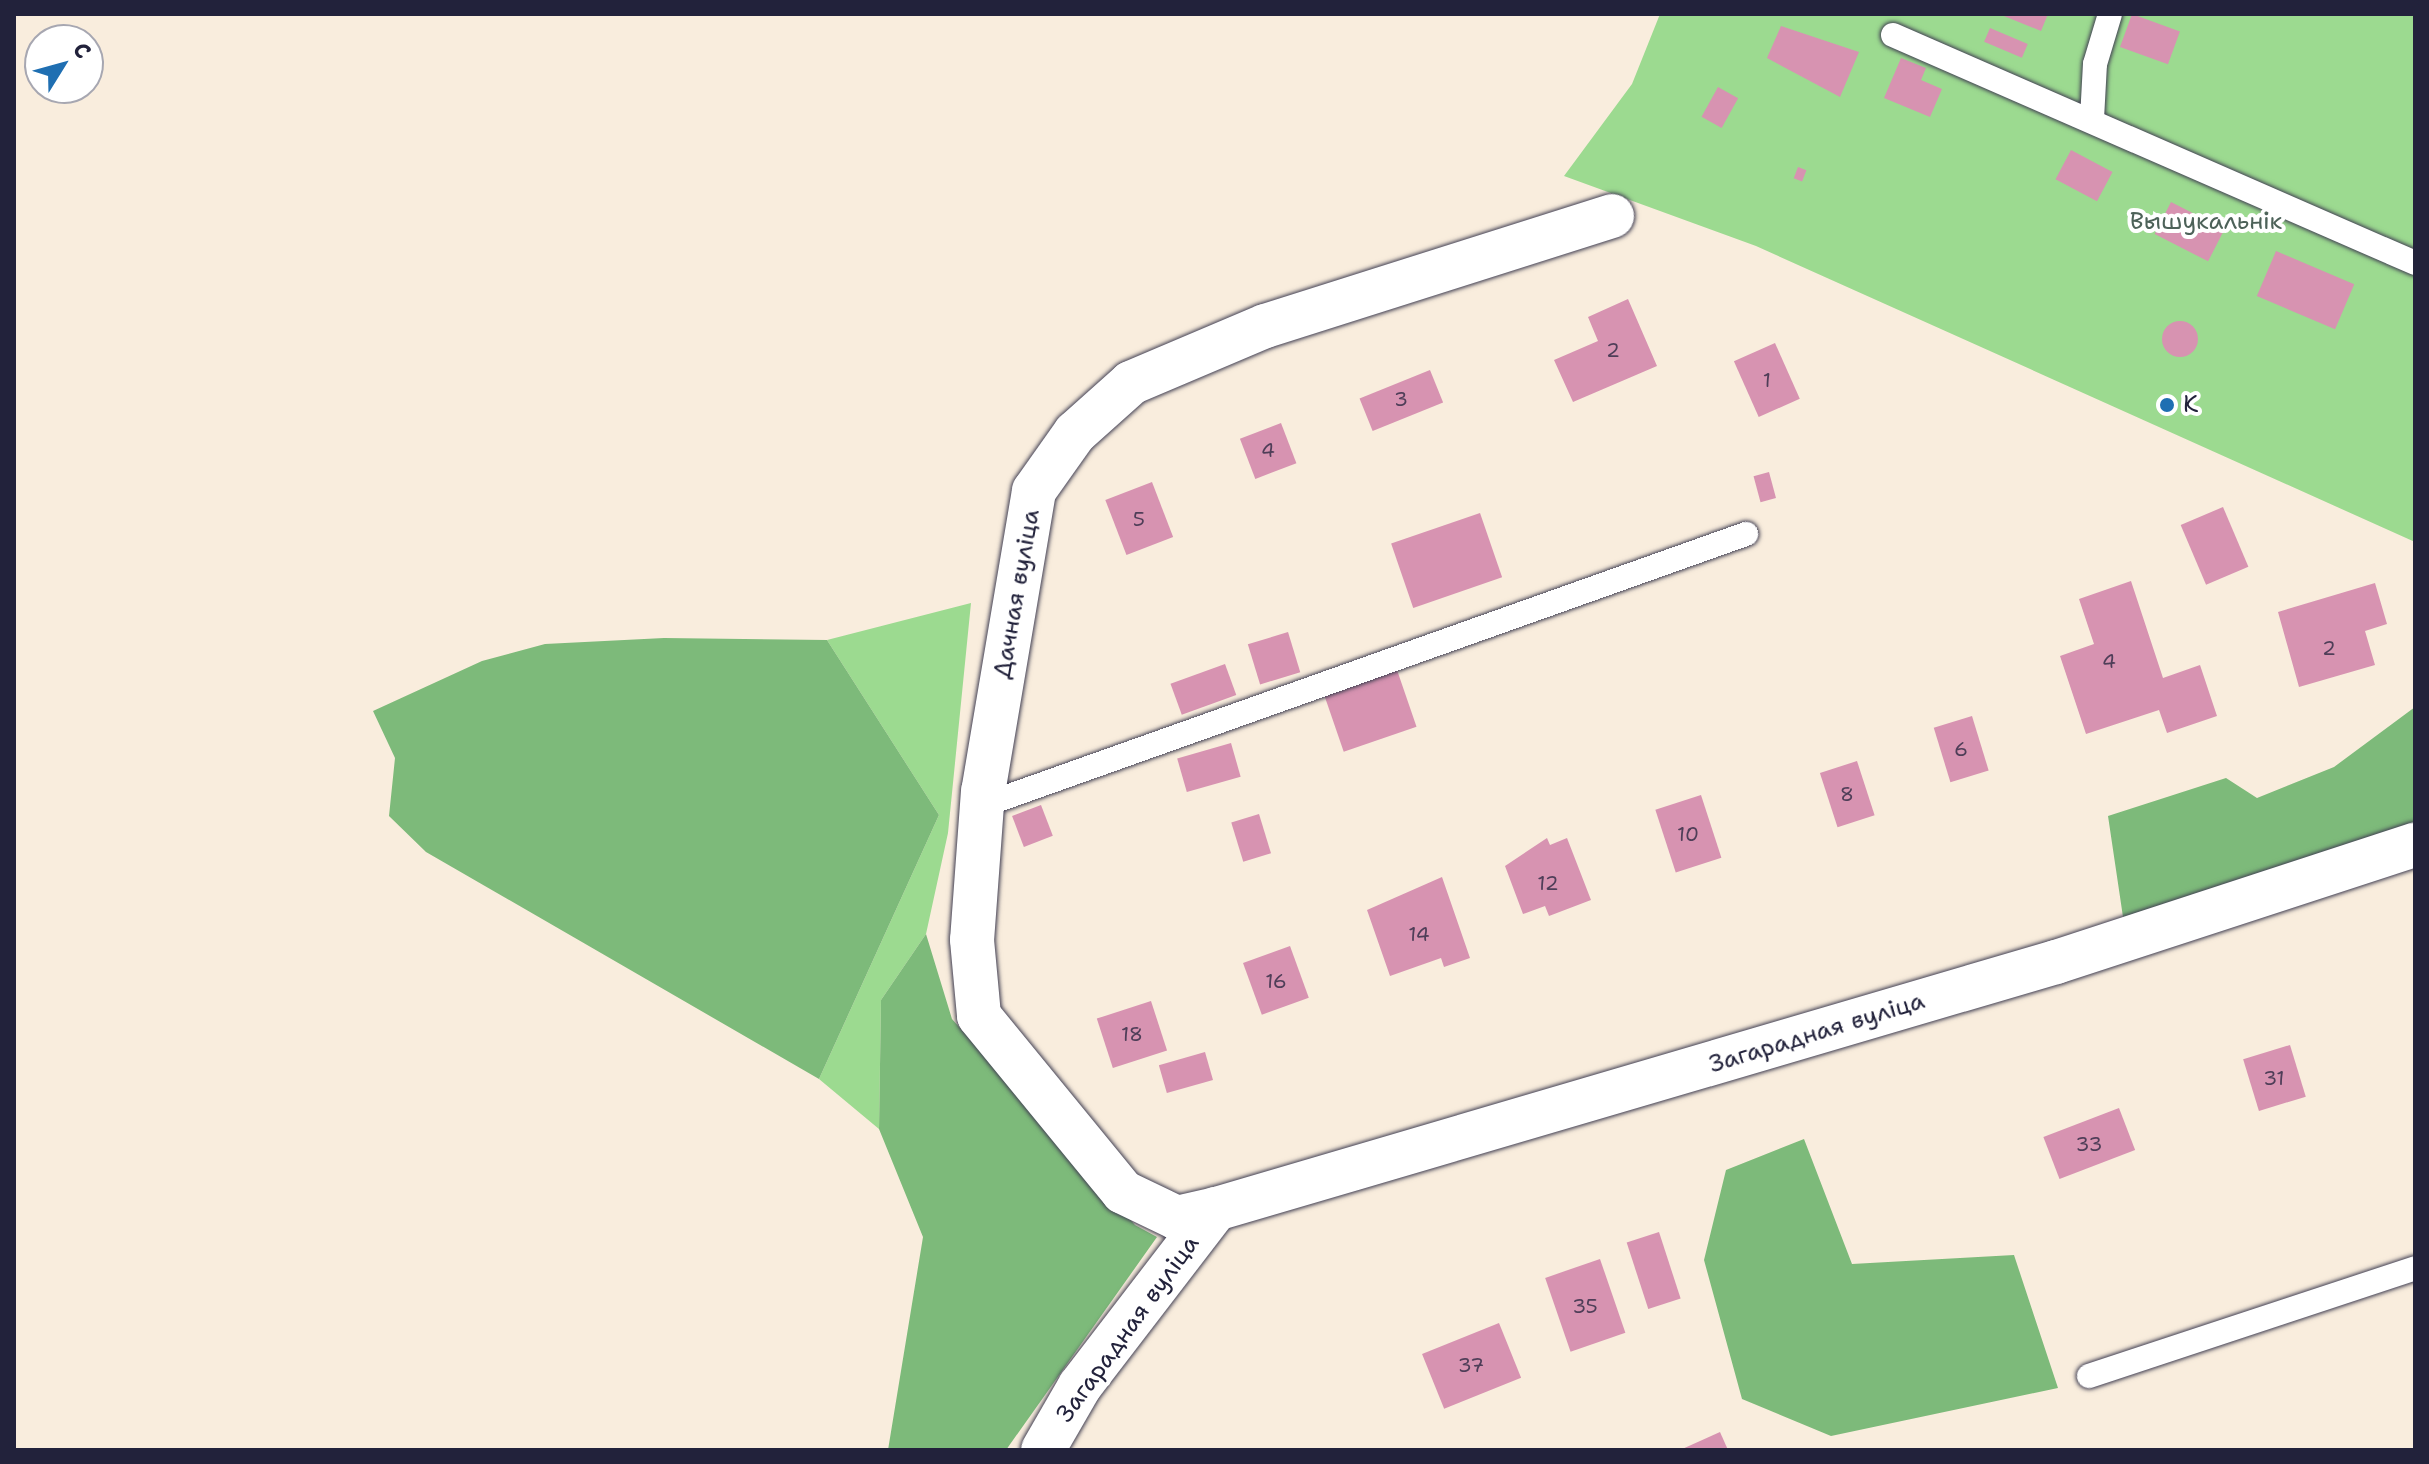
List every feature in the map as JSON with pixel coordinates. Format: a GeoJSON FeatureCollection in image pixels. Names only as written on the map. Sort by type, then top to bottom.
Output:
{"type":"FeatureCollection","features":[{"type":"Feature","properties":{"kind":"street","name":"Дачная вуліца"},"geometry":{"type":"LineString","coordinates":[[1196,1214],[1123,1192],[979,1016],[972,940],[984,805],[1034,491],[1075,433],[1131,383],[1265,326],[1612,216]]}},
{"type":"Feature","properties":{"kind":"street","name":"Загарадная вуліца"},"geometry":{"type":"LineString","coordinates":[[1043,1450],[1080,1386],[1196,1214],[2056,962],[2415,845]]}},
{"type":"Feature","properties":{"kind":"lane"},"geometry":{"type":"LineString","coordinates":[[2092,119],[2095,64],[2110,14]]}},
{"type":"Feature","properties":{"kind":"lane"},"geometry":{"type":"LineString","coordinates":[[1893,35],[2092,119],[2415,263]]}},
{"type":"Feature","properties":{"kind":"lane"},"geometry":{"type":"LineString","coordinates":[[984,805],[1746,534]]}},
{"type":"Feature","properties":{"kind":"lane"},"geometry":{"type":"LineString","coordinates":[[2089,1376],[2415,1268]]}},
{"type":"Feature","properties":{"kind":"green space","name":"Вышукальнік"},"geometry":{"type":"Polygon","coordinates":[[[1660,14],[2415,14],[2415,542],[1756,246],[1564,176],[1632,84],[1660,14]]]}},
{"type":"Feature","properties":{"kind":"green space"},"geometry":{"type":"Polygon","coordinates":[[[971,603],[948,833],[926,934],[881,1000],[879,1129],[819,1079],[939,815],[827,640],[971,603]]]}},
{"type":"Feature","properties":{"kind":"green space"},"geometry":{"type":"Polygon","coordinates":[[[664,638],[827,640],[939,815],[819,1079],[426,852],[389,816],[395,758],[373,711],[482,661],[545,644],[664,638]]]}},
{"type":"Feature","properties":{"kind":"green space"},"geometry":{"type":"Polygon","coordinates":[[[2415,707],[2415,830],[2123,917],[2108,816],[2226,778],[2257,798],[2334,767],[2415,707]]]}},
{"type":"Feature","properties":{"kind":"green space"},"geometry":{"type":"Polygon","coordinates":[[[926,934],[952,1019],[1135,1225],[1157,1237],[1006,1450],[888,1450],[923,1237],[879,1129],[881,1000],[926,934]]]}},
{"type":"Feature","properties":{"kind":"green space"},"geometry":{"type":"Polygon","coordinates":[[[1804,1139],[1852,1264],[2014,1255],[2058,1388],[1831,1436],[1742,1399],[1704,1260],[1726,1170],[1804,1139]]]}},
{"type":"Feature","properties":{"kind":"building"},"geometry":{"type":"Polygon","coordinates":[[[1999,14],[2048,14],[2041,31],[1999,14]]]}},
{"type":"Feature","properties":{"kind":"building"},"geometry":{"type":"Polygon","coordinates":[[[2132,14],[2180,31],[2168,64],[2120,47],[2132,14]]]}},
{"type":"Feature","properties":{"kind":"building"},"geometry":{"type":"Polygon","coordinates":[[[1781,26],[1859,52],[1840,97],[1767,58],[1781,26]]]}},
{"type":"Feature","properties":{"kind":"building"},"geometry":{"type":"Polygon","coordinates":[[[1990,28],[2028,44],[2022,58],[1984,42],[1990,28]]]}},
{"type":"Feature","properties":{"kind":"building"},"geometry":{"type":"Polygon","coordinates":[[[1901,58],[1926,68],[1921,80],[1942,89],[1930,117],[1884,98],[1901,58]]]}},
{"type":"Feature","properties":{"kind":"building"},"geometry":{"type":"Polygon","coordinates":[[[1718,87],[1738,98],[1722,128],[1702,117],[1718,87]]]}},
{"type":"Feature","properties":{"kind":"building"},"geometry":{"type":"Polygon","coordinates":[[[2071,150],[2112,172],[2097,201],[2056,179],[2071,150]]]}},
{"type":"Feature","properties":{"kind":"building"},"geometry":{"type":"Polygon","coordinates":[[[1798,167],[1806,170],[1802,181],[1794,178],[1798,167]]]}},
{"type":"Feature","properties":{"kind":"building"},"geometry":{"type":"Polygon","coordinates":[[[2171,202],[2224,229],[2208,261],[2155,234],[2171,202]]]}},
{"type":"Feature","properties":{"kind":"building"},"geometry":{"type":"Polygon","coordinates":[[[2276,251],[2354,284],[2335,329],[2257,296],[2276,251]]]}},
{"type":"Feature","properties":{"kind":"building"},"geometry":{"type":"Polygon","coordinates":[[[1628,299],[1657,366],[1573,402],[1554,360],[1598,341],[1588,317],[1628,299]]]}},
{"type":"Feature","properties":{"kind":"building"},"geometry":{"type":"Polygon","coordinates":[[[2180,321],[2192,327],[2198,339],[2192,351],[2180,357],[2168,351],[2162,339],[2168,327],[2180,321]]]}},
{"type":"Feature","properties":{"kind":"building"},"geometry":{"type":"Polygon","coordinates":[[[1775,343],[1800,399],[1759,417],[1734,361],[1775,343]]]}},
{"type":"Feature","properties":{"kind":"building"},"geometry":{"type":"Polygon","coordinates":[[[1430,370],[1443,402],[1373,431],[1360,398],[1430,370]]]}},
{"type":"Feature","properties":{"kind":"building"},"geometry":{"type":"Polygon","coordinates":[[[2160,399],[2176,406],[2173,410],[2158,404],[2160,399]]]}},
{"type":"Feature","properties":{"kind":"building"},"geometry":{"type":"Polygon","coordinates":[[[1281,423],[1296,463],[1255,479],[1240,439],[1281,423]]]}},
{"type":"Feature","properties":{"kind":"building"},"geometry":{"type":"Polygon","coordinates":[[[1769,472],[1776,498],[1761,502],[1754,476],[1769,472]]]}},
{"type":"Feature","properties":{"kind":"building"},"geometry":{"type":"Polygon","coordinates":[[[1152,482],[1173,537],[1126,555],[1105,500],[1152,482]]]}},
{"type":"Feature","properties":{"kind":"building"},"geometry":{"type":"Polygon","coordinates":[[[2223,507],[2248,567],[2206,585],[2181,525],[2223,507]]]}},
{"type":"Feature","properties":{"kind":"building"},"geometry":{"type":"Polygon","coordinates":[[[1480,513],[1502,577],[1413,608],[1391,544],[1480,513]]]}},
{"type":"Feature","properties":{"kind":"building"},"geometry":{"type":"Polygon","coordinates":[[[2131,581],[2163,678],[2200,665],[2217,716],[2167,733],[2159,710],[2086,734],[2060,656],[2094,644],[2079,599],[2131,581]]]}},
{"type":"Feature","properties":{"kind":"building"},"geometry":{"type":"Polygon","coordinates":[[[2375,583],[2387,624],[2365,631],[2375,665],[2299,687],[2278,612],[2375,583]]]}},
{"type":"Feature","properties":{"kind":"building"},"geometry":{"type":"Polygon","coordinates":[[[1288,632],[1300,672],[1260,684],[1248,644],[1288,632]]]}},
{"type":"Feature","properties":{"kind":"building"},"geometry":{"type":"Polygon","coordinates":[[[1225,664],[1236,695],[1182,715],[1170,684],[1225,664]]]}},
{"type":"Feature","properties":{"kind":"building"},"geometry":{"type":"Polygon","coordinates":[[[1397,670],[1417,727],[1344,752],[1324,695],[1397,670]]]}},
{"type":"Feature","properties":{"kind":"building"},"geometry":{"type":"Polygon","coordinates":[[[1972,716],[1989,771],[1950,782],[1934,728],[1972,716]]]}},
{"type":"Feature","properties":{"kind":"building"},"geometry":{"type":"Polygon","coordinates":[[[1231,743],[1241,777],[1187,792],[1177,758],[1231,743]]]}},
{"type":"Feature","properties":{"kind":"building"},"geometry":{"type":"Polygon","coordinates":[[[1857,761],[1875,815],[1838,827],[1820,773],[1857,761]]]}},
{"type":"Feature","properties":{"kind":"building"},"geometry":{"type":"Polygon","coordinates":[[[1701,795],[1721,858],[1676,873],[1655,810],[1701,795]]]}},
{"type":"Feature","properties":{"kind":"building"},"geometry":{"type":"Polygon","coordinates":[[[1041,805],[1053,836],[1024,847],[1012,816],[1041,805]]]}},
{"type":"Feature","properties":{"kind":"building"},"geometry":{"type":"Polygon","coordinates":[[[1259,814],[1271,853],[1243,862],[1231,822],[1259,814]]]}},
{"type":"Feature","properties":{"kind":"building"},"geometry":{"type":"Polygon","coordinates":[[[1547,838],[1550,845],[1567,838],[1591,900],[1549,916],[1545,906],[1523,914],[1505,866],[1547,838]]]}},
{"type":"Feature","properties":{"kind":"building"},"geometry":{"type":"Polygon","coordinates":[[[1442,877],[1470,958],[1444,967],[1441,958],[1390,976],[1367,910],[1442,877]]]}},
{"type":"Feature","properties":{"kind":"building"},"geometry":{"type":"Polygon","coordinates":[[[1290,946],[1309,998],[1262,1015],[1243,963],[1290,946]]]}},
{"type":"Feature","properties":{"kind":"building"},"geometry":{"type":"Polygon","coordinates":[[[1151,1001],[1167,1050],[1113,1068],[1097,1019],[1151,1001]]]}},
{"type":"Feature","properties":{"kind":"building"},"geometry":{"type":"Polygon","coordinates":[[[2290,1045],[2306,1097],[2259,1111],[2243,1059],[2290,1045]]]}},
{"type":"Feature","properties":{"kind":"building"},"geometry":{"type":"Polygon","coordinates":[[[1205,1052],[1213,1080],[1167,1093],[1159,1065],[1205,1052]]]}},
{"type":"Feature","properties":{"kind":"building"},"geometry":{"type":"Polygon","coordinates":[[[2119,1108],[2135,1150],[2060,1179],[2043,1137],[2119,1108]]]}},
{"type":"Feature","properties":{"kind":"building"},"geometry":{"type":"Polygon","coordinates":[[[1659,1232],[1681,1299],[1648,1309],[1627,1243],[1659,1232]]]}},
{"type":"Feature","properties":{"kind":"building"},"geometry":{"type":"Polygon","coordinates":[[[1600,1259],[1625,1333],[1571,1352],[1545,1278],[1600,1259]]]}},
{"type":"Feature","properties":{"kind":"building"},"geometry":{"type":"Polygon","coordinates":[[[1499,1323],[1521,1378],[1444,1409],[1422,1354],[1499,1323]]]}},
{"type":"Feature","properties":{"kind":"building"},"geometry":{"type":"Polygon","coordinates":[[[1720,1432],[1728,1450],[1680,1450],[1720,1432]]]}},
{"type":"Feature","properties":{"kind":"place","name":"К"},"geometry":{"type":"Point","coordinates":[2167,405]}}]}
